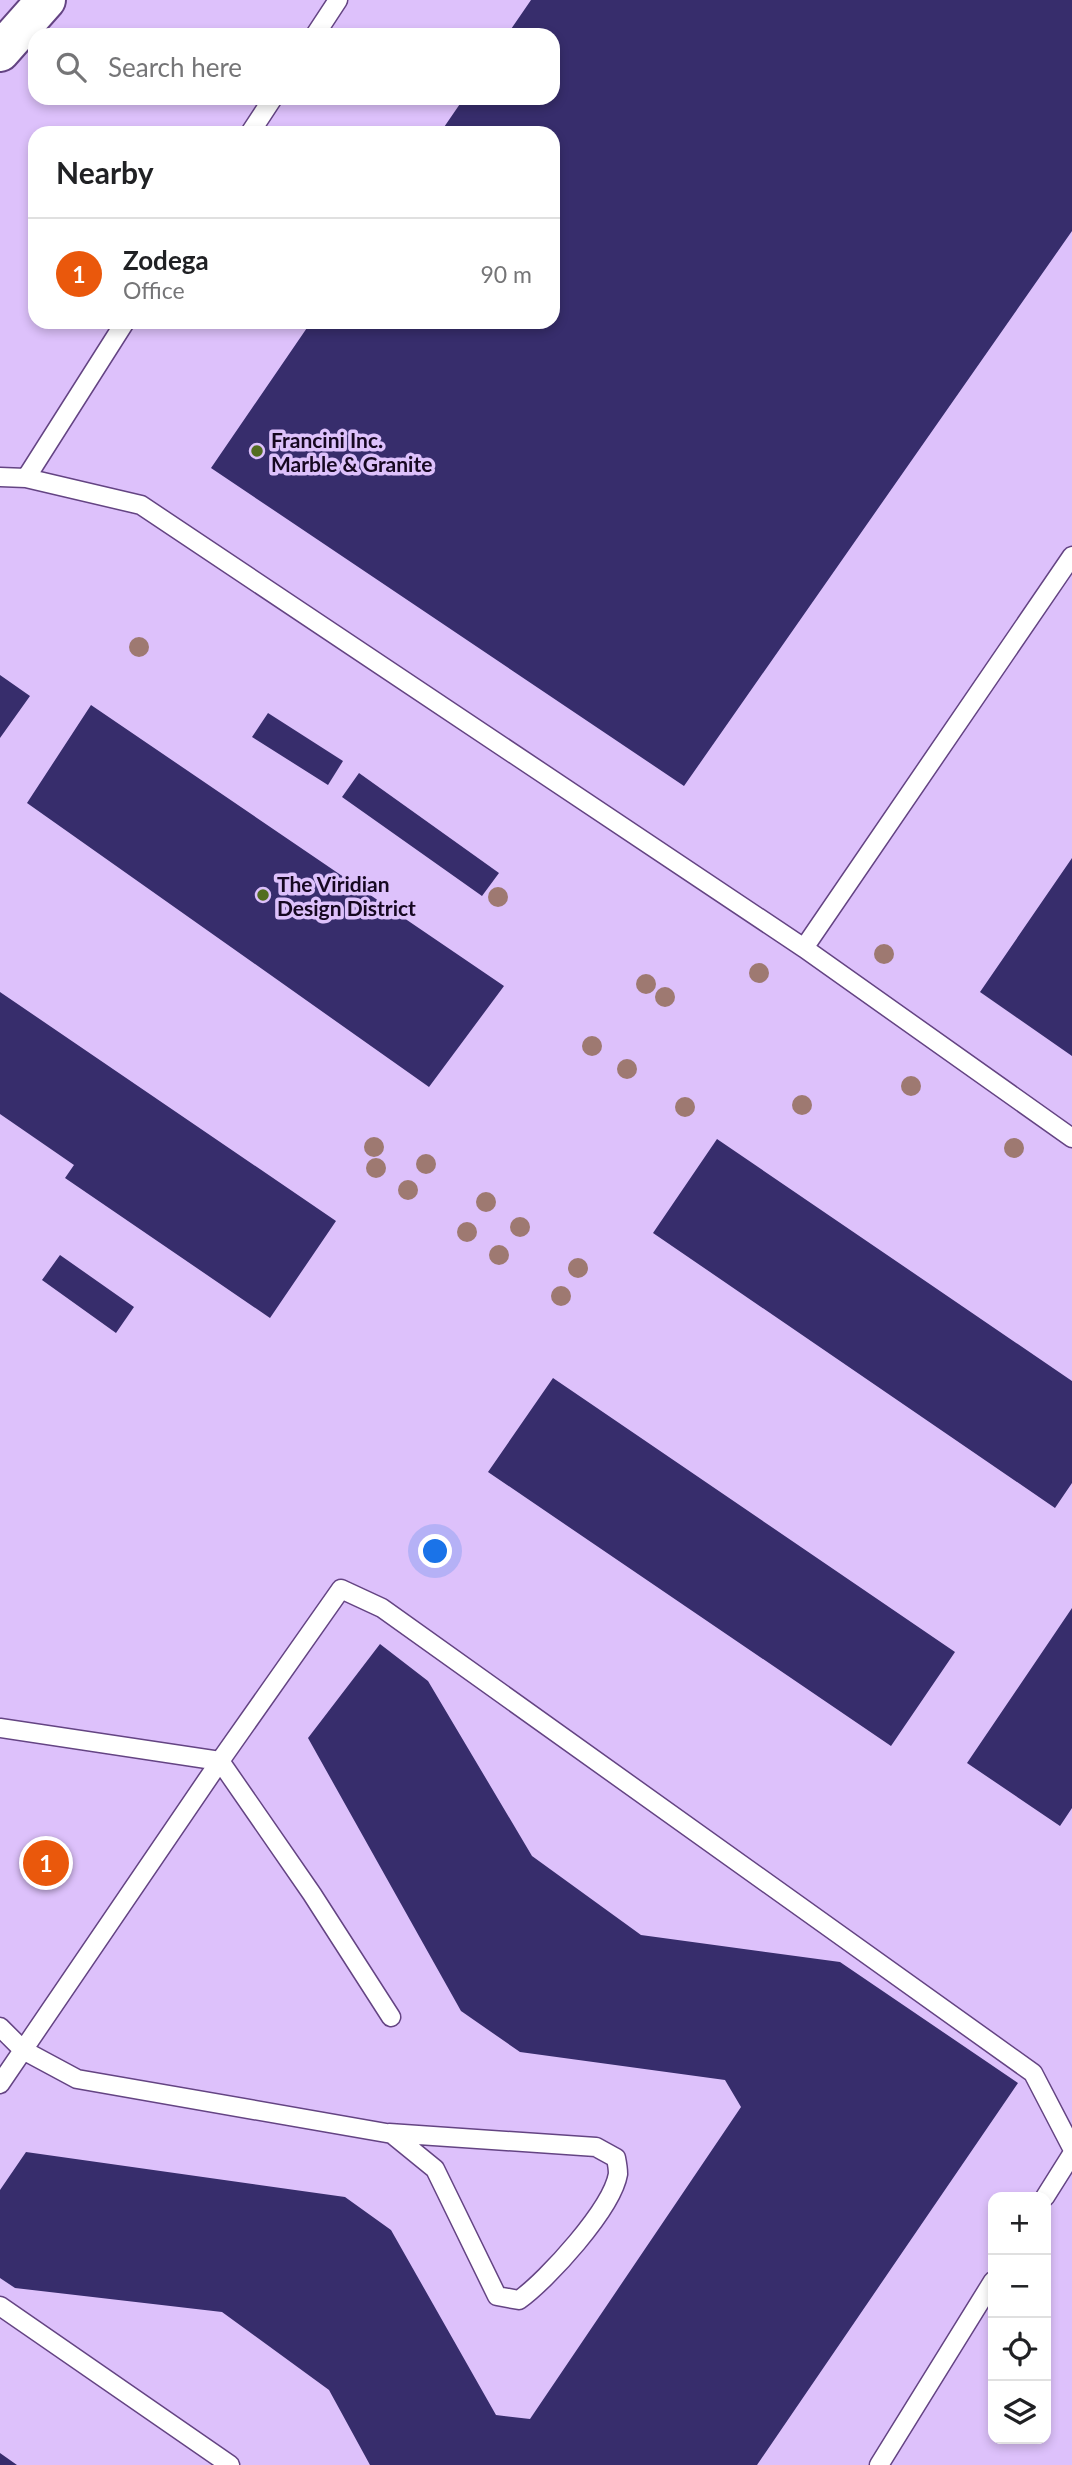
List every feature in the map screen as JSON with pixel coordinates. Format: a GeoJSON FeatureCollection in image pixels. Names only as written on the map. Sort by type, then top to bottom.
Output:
{"type":"FeatureCollection","features":[{"type":"Feature","properties":{"kind":"main road"},"geometry":{"type":"LineString","coordinates":[[0,52],[46,0]]}},
{"type":"Feature","properties":{"kind":"lane"},"geometry":{"type":"LineString","coordinates":[[320,28],[338,0]]}},
{"type":"Feature","properties":{"kind":"lane"},"geometry":{"type":"LineString","coordinates":[[255,126],[268,105]]}},
{"type":"Feature","properties":{"kind":"lane"},"geometry":{"type":"LineString","coordinates":[[26,478],[121,329]]}},
{"type":"Feature","properties":{"kind":"lane"},"geometry":{"type":"LineString","coordinates":[[0,477],[26,478],[141,505],[804,948],[1072,1138]]}},
{"type":"Feature","properties":{"kind":"lane"},"geometry":{"type":"LineString","coordinates":[[804,948],[1072,556]]}},
{"type":"Feature","properties":{"kind":"lane"},"geometry":{"type":"LineString","coordinates":[[0,2084],[341,1589],[382,1608],[1033,2073],[1072,2148]]}},
{"type":"Feature","properties":{"kind":"lane"},"geometry":{"type":"LineString","coordinates":[[0,1728],[220,1761],[312,1894],[391,2017]]}},
{"type":"Feature","properties":{"kind":"lane"},"geometry":{"type":"LineString","coordinates":[[0,2027],[23,2050],[77,2078],[389,2133],[596,2147],[616,2158],[618,2175],[597,2216],[541,2284],[519,2300],[497,2296],[435,2169],[389,2133]]}},
{"type":"Feature","properties":{"kind":"lane"},"geometry":{"type":"LineString","coordinates":[[1048,2192],[1072,2154]]}},
{"type":"Feature","properties":{"kind":"lane"},"geometry":{"type":"LineString","coordinates":[[878,2465],[988,2289]]}},
{"type":"Feature","properties":{"kind":"lane"},"geometry":{"type":"LineString","coordinates":[[0,2305],[230,2465]]}},
{"type":"Feature","properties":{"kind":"building"},"geometry":{"type":"Polygon","coordinates":[[[531,0],[1072,0],[1072,231],[684,786],[211,468],[306,329],[560,329],[560,126],[445,126],[459,105],[560,105],[560,28],[512,28],[531,0]]]}},
{"type":"Feature","properties":{"kind":"building"},"geometry":{"type":"Polygon","coordinates":[[[0,675],[30,696],[0,738],[0,675]]]}},
{"type":"Feature","properties":{"kind":"building","name":"The Viridian Design District"},"geometry":{"type":"Polygon","coordinates":[[[91,705],[504,986],[429,1087],[27,803],[91,705]]]}},
{"type":"Feature","properties":{"kind":"building"},"geometry":{"type":"Polygon","coordinates":[[[268,713],[343,761],[328,785],[252,737],[268,713]]]}},
{"type":"Feature","properties":{"kind":"building"},"geometry":{"type":"Polygon","coordinates":[[[359,773],[499,873],[482,896],[342,797],[359,773]]]}},
{"type":"Feature","properties":{"kind":"building"},"geometry":{"type":"Polygon","coordinates":[[[1072,858],[1072,1056],[980,992],[1072,858]]]}},
{"type":"Feature","properties":{"kind":"building"},"geometry":{"type":"Polygon","coordinates":[[[0,992],[336,1221],[270,1318],[65,1178],[74,1165],[0,1114],[0,992]]]}},
{"type":"Feature","properties":{"kind":"building"},"geometry":{"type":"Polygon","coordinates":[[[717,1139],[1072,1381],[1072,1483],[1055,1508],[653,1233],[717,1139]]]}},
{"type":"Feature","properties":{"kind":"building"},"geometry":{"type":"Polygon","coordinates":[[[60,1255],[134,1307],[116,1333],[42,1280],[60,1255]]]}},
{"type":"Feature","properties":{"kind":"building"},"geometry":{"type":"Polygon","coordinates":[[[553,1378],[955,1652],[891,1746],[488,1472],[553,1378]]]}},
{"type":"Feature","properties":{"kind":"building"},"geometry":{"type":"Polygon","coordinates":[[[1072,1608],[1072,1808],[1060,1826],[967,1763],[1072,1608]]]}},
{"type":"Feature","properties":{"kind":"building"},"geometry":{"type":"Polygon","coordinates":[[[380,1644],[428,1681],[532,1856],[641,1935],[840,1962],[1018,2083],[757,2465],[370,2465],[329,2390],[222,2312],[15,2288],[0,2278],[0,2190],[26,2152],[345,2197],[391,2230],[496,2415],[530,2419],[741,2107],[725,2080],[520,2052],[461,2011],[308,1738],[380,1644]]]}},
{"type":"Feature","properties":{"kind":"building"},"geometry":{"type":"Polygon","coordinates":[[[0,2453],[17,2465],[0,2465],[0,2453]]]}},
{"type":"Feature","properties":{"kind":"place","name":"Francini Inc. Marble & Granite"},"geometry":{"type":"Point","coordinates":[257,451]}},
{"type":"Feature","properties":{"kind":"place","name":"The Viridian Design District"},"geometry":{"type":"Point","coordinates":[263,895]}},
{"type":"Feature","properties":{"kind":"place","name":"Zodega"},"geometry":{"type":"Point","coordinates":[46,1863]}}]}
